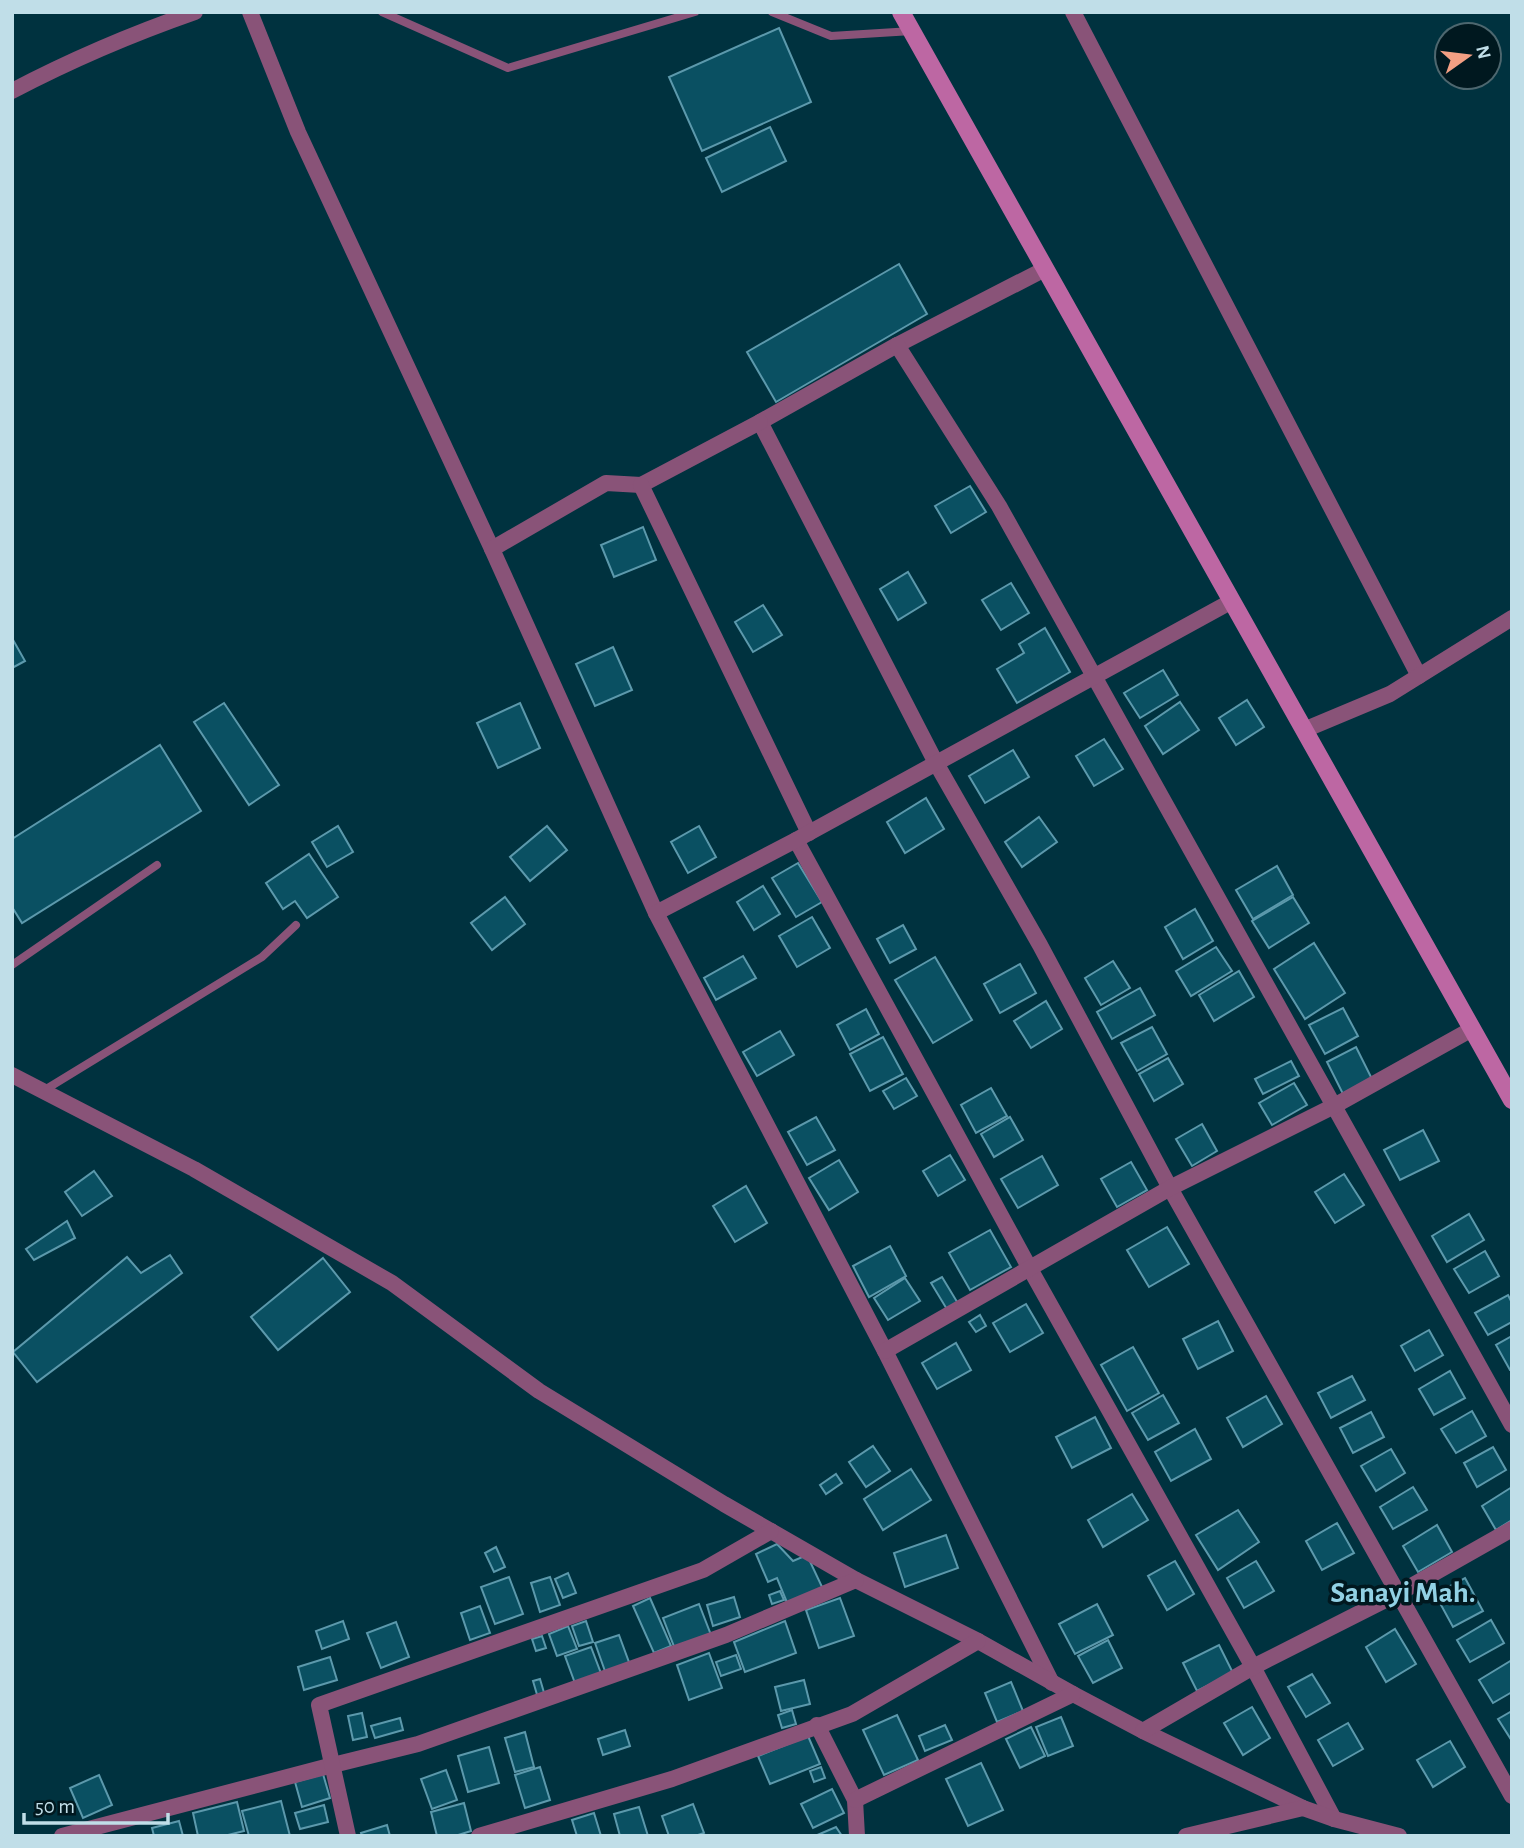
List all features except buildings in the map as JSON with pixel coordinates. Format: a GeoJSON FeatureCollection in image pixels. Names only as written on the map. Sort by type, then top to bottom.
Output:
{"type":"FeatureCollection","features":[{"type":"Feature","properties":{"kind":"main road"},"geometry":{"type":"LineString","coordinates":[[901,12],[1512,1100]]}},
{"type":"Feature","properties":{"kind":"street"},"geometry":{"type":"LineString","coordinates":[[12,91],[131,35],[195,12]]}},
{"type":"Feature","properties":{"kind":"street"},"geometry":{"type":"LineString","coordinates":[[250,12],[298,132],[492,549],[656,913],[885,1351],[1052,1682]]}},
{"type":"Feature","properties":{"kind":"street"},"geometry":{"type":"LineString","coordinates":[[1073,12],[1419,676]]}},
{"type":"Feature","properties":{"kind":"street"},"geometry":{"type":"LineString","coordinates":[[492,549],[606,483],[640,485],[897,345],[1045,269]]}},
{"type":"Feature","properties":{"kind":"street"},"geometry":{"type":"LineString","coordinates":[[897,345],[999,506],[1512,1425]]}},
{"type":"Feature","properties":{"kind":"street"},"geometry":{"type":"LineString","coordinates":[[760,422],[936,763],[1040,945],[1170,1188],[1512,1796]]}},
{"type":"Feature","properties":{"kind":"street"},"geometry":{"type":"LineString","coordinates":[[640,485],[803,837],[1029,1267],[1254,1667],[1334,1819]]}},
{"type":"Feature","properties":{"kind":"street"},"geometry":{"type":"LineString","coordinates":[[656,913],[803,837],[1232,601]]}},
{"type":"Feature","properties":{"kind":"street"},"geometry":{"type":"LineString","coordinates":[[1304,730],[1390,694],[1512,618]]}},
{"type":"Feature","properties":{"kind":"street"},"geometry":{"type":"LineString","coordinates":[[885,1351],[1170,1188],[1334,1106],[1472,1029]]}},
{"type":"Feature","properties":{"kind":"street"},"geometry":{"type":"LineString","coordinates":[[12,1075],[194,1169],[392,1283],[539,1391],[856,1580],[978,1641],[1143,1731],[1303,1808],[1399,1836]]}},
{"type":"Feature","properties":{"kind":"street"},"geometry":{"type":"LineString","coordinates":[[1143,1731],[1254,1667],[1399,1593],[1512,1530]]}},
{"type":"Feature","properties":{"kind":"street"},"geometry":{"type":"LineString","coordinates":[[348,1836],[319,1705],[704,1570],[771,1531]]}},
{"type":"Feature","properties":{"kind":"street"},"geometry":{"type":"LineString","coordinates":[[62,1836],[418,1744],[726,1635],[856,1580]]}},
{"type":"Feature","properties":{"kind":"street"},"geometry":{"type":"LineString","coordinates":[[479,1836],[672,1779],[852,1714],[978,1641]]}},
{"type":"Feature","properties":{"kind":"street"},"geometry":{"type":"LineString","coordinates":[[855,1800],[1073,1694]]}},
{"type":"Feature","properties":{"kind":"street"},"geometry":{"type":"LineString","coordinates":[[817,1725],[855,1800],[858,1836]]}},
{"type":"Feature","properties":{"kind":"street"},"geometry":{"type":"LineString","coordinates":[[1186,1836],[1303,1808]]}},
{"type":"Feature","properties":{"kind":"lane"},"geometry":{"type":"LineString","coordinates":[[382,12],[508,68],[695,12]]}},
{"type":"Feature","properties":{"kind":"lane"},"geometry":{"type":"LineString","coordinates":[[772,12],[831,36],[912,31]]}},
{"type":"Feature","properties":{"kind":"lane"},"geometry":{"type":"LineString","coordinates":[[12,965],[157,865]]}},
{"type":"Feature","properties":{"kind":"lane"},"geometry":{"type":"LineString","coordinates":[[43,1091],[262,957],[296,925]]}},
{"type":"Feature","properties":{"kind":"district","name":"Sanayi Mah."},"geometry":{"type":"Point","coordinates":[1403,1593]}}]}
